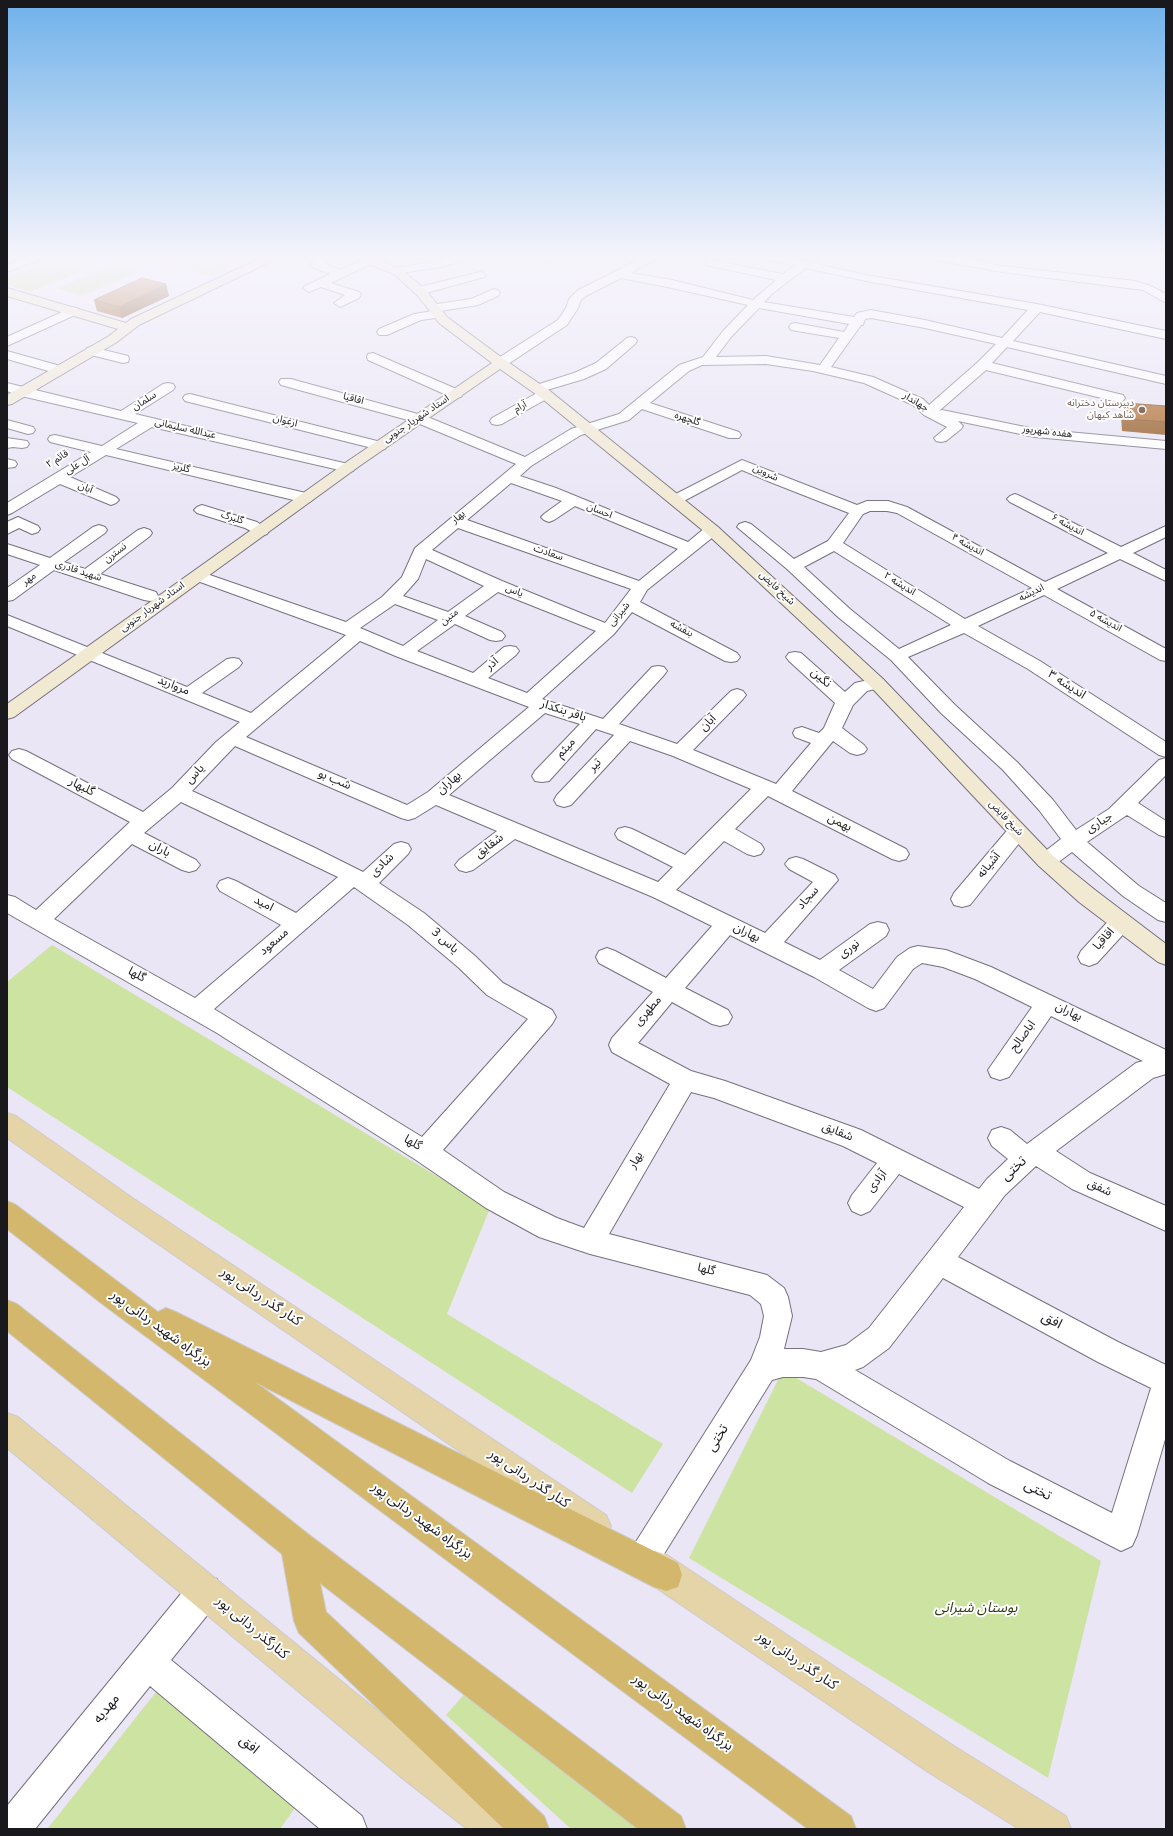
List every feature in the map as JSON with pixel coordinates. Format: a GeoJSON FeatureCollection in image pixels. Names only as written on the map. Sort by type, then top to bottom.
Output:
{"type":"FeatureCollection","features":[{"type":"Feature","properties":{"kind":"highway","name":"بزرگراه شهید ردانی پور"},"geometry":{"type":"LineString","coordinates":[[7,1213],[111,1294],[838,1829]]}},
{"type":"Feature","properties":{"kind":"highway"},"geometry":{"type":"LineString","coordinates":[[111,1294],[655,1567]]}},
{"type":"Feature","properties":{"kind":"highway"},"geometry":{"type":"LineString","coordinates":[[7,1313],[297,1544],[668,1829]]}},
{"type":"Feature","properties":{"kind":"highway"},"geometry":{"type":"LineString","coordinates":[[297,1544],[311,1621],[531,1829]]}},
{"type":"Feature","properties":{"kind":"main road","name":"کنار گذر ردانی پور"},"geometry":{"type":"LineString","coordinates":[[7,1124],[131,1211],[655,1567],[941,1759],[1053,1829]]}},
{"type":"Feature","properties":{"kind":"main road","name":"کنارگذر ردانی پور"},"geometry":{"type":"LineString","coordinates":[[7,1428],[409,1760],[496,1829]]}},
{"type":"Feature","properties":{"kind":"street"},"geometry":{"type":"LineString","coordinates":[[7,401],[105,343]]}},
{"type":"Feature","properties":{"kind":"street","name":"شیخ فایض"},"geometry":{"type":"LineString","coordinates":[[473,343],[590,429],[712,530],[877,683],[1046,861],[1087,896],[1166,956]]}},
{"type":"Feature","properties":{"kind":"street"},"geometry":{"type":"LineString","coordinates":[[500,363],[531,343]]}},
{"type":"Feature","properties":{"kind":"street","name":"آرام"},"geometry":{"type":"LineString","coordinates":[[496,422],[541,392],[601,366],[628,343]]}},
{"type":"Feature","properties":{"kind":"street"},"geometry":{"type":"LineString","coordinates":[[710,361],[710,356],[720,343]]}},
{"type":"Feature","properties":{"kind":"street"},"geometry":{"type":"LineString","coordinates":[[823,369],[842,343]]}},
{"type":"Feature","properties":{"kind":"street"},"geometry":{"type":"LineString","coordinates":[[929,412],[983,365],[1004,343]]}},
{"type":"Feature","properties":{"kind":"street"},"geometry":{"type":"LineString","coordinates":[[1008,343],[1166,380]]}},
{"type":"Feature","properties":{"kind":"street"},"geometry":{"type":"LineString","coordinates":[[92,351],[123,359]]}},
{"type":"Feature","properties":{"kind":"street"},"geometry":{"type":"LineString","coordinates":[[7,355],[59,370]]}},
{"type":"Feature","properties":{"kind":"street"},"geometry":{"type":"LineString","coordinates":[[373,357],[451,392]]}},
{"type":"Feature","properties":{"kind":"street","name":"جهاندار"},"geometry":{"type":"LineString","coordinates":[[590,429],[624,417],[684,368],[701,361],[766,360],[823,369],[868,380],[888,388],[918,402],[929,412],[956,426],[940,438]]}},
{"type":"Feature","properties":{"kind":"street","name":"استاد شهریار جنوبی"},"geometry":{"type":"LineString","coordinates":[[7,713],[150,596],[256,528],[373,444],[451,392],[500,363]]}},
{"type":"Feature","properties":{"kind":"street"},"geometry":{"type":"LineString","coordinates":[[983,365],[1115,404],[1122,383],[1136,372]]}},
{"type":"Feature","properties":{"kind":"street","name":"اقاقیا"},"geometry":{"type":"LineString","coordinates":[[286,382],[414,417],[526,462]]}},
{"type":"Feature","properties":{"kind":"street","name":"عبدالله سلیمانی"},"geometry":{"type":"LineString","coordinates":[[7,387],[122,416],[342,466]]}},
{"type":"Feature","properties":{"kind":"street","name":"سلمان"},"geometry":{"type":"LineString","coordinates":[[122,416],[168,387]]}},
{"type":"Feature","properties":{"kind":"street","name":"ارغوان"},"geometry":{"type":"LineString","coordinates":[[190,398],[373,444]]}},
{"type":"Feature","properties":{"kind":"street","name":"گلچهره"},"geometry":{"type":"LineString","coordinates":[[640,404],[734,435]]}},
{"type":"Feature","properties":{"kind":"street","name":"هفده شهریور"},"geometry":{"type":"LineString","coordinates":[[929,412],[1036,433],[1166,445]]}},
{"type":"Feature","properties":{"kind":"street","name":"آل علی"},"geometry":{"type":"LineString","coordinates":[[7,510],[150,422]]}},
{"type":"Feature","properties":{"kind":"street"},"geometry":{"type":"LineString","coordinates":[[7,424],[28,430]]}},
{"type":"Feature","properties":{"kind":"street","name":"بهار"},"geometry":{"type":"LineString","coordinates":[[353,632],[410,579],[421,551],[455,521],[526,462],[576,432],[590,429]]}},
{"type":"Feature","properties":{"kind":"street","name":"گلریز"},"geometry":{"type":"LineString","coordinates":[[56,439],[102,452],[300,497]]}},
{"type":"Feature","properties":{"kind":"street"},"geometry":{"type":"LineString","coordinates":[[7,444],[10,442],[22,444]]}},
{"type":"Feature","properties":{"kind":"street","name":"قائم ۲"},"geometry":{"type":"LineString","coordinates":[[68,454],[81,446]]}},
{"type":"Feature","properties":{"kind":"street","name":"شروین"},"geometry":{"type":"LineString","coordinates":[[675,500],[742,464],[775,479],[858,511]]}},
{"type":"Feature","properties":{"kind":"street","name":"احسان"},"geometry":{"type":"LineString","coordinates":[[509,477],[551,491],[689,548]]}},
{"type":"Feature","properties":{"kind":"street","name":"آبان"},"geometry":{"type":"LineString","coordinates":[[59,478],[110,500]]}},
{"type":"Feature","properties":{"kind":"street","name":"اندیشه ۶"},"geometry":{"type":"LineString","coordinates":[[1015,499],[1166,576]]}},
{"type":"Feature","properties":{"kind":"street"},"geometry":{"type":"LineString","coordinates":[[549,517],[573,501]]}},
{"type":"Feature","properties":{"kind":"street","name":"اندیشه ۴"},"geometry":{"type":"LineString","coordinates":[[858,511],[867,506],[888,506],[902,510],[1043,589]]}},
{"type":"Feature","properties":{"kind":"street","name":"گلبرگ"},"geometry":{"type":"LineString","coordinates":[[202,510],[256,528]]}},
{"type":"Feature","properties":{"kind":"street"},"geometry":{"type":"LineString","coordinates":[[793,566],[834,544],[858,511]]}},
{"type":"Feature","properties":{"kind":"street","name":"سعادت"},"geometry":{"type":"LineString","coordinates":[[455,521],[641,587]]}},
{"type":"Feature","properties":{"kind":"street"},"geometry":{"type":"LineString","coordinates":[[7,529],[18,522],[32,529]]}},
{"type":"Feature","properties":{"kind":"street"},"geometry":{"type":"LineString","coordinates":[[745,527],[793,566],[844,613],[897,656],[948,710],[1010,766],[1046,805],[1073,841],[1131,891],[1166,914]]}},
{"type":"Feature","properties":{"kind":"street","name":"استاد شهریار جنوبی"},"geometry":{"type":"LineString","coordinates":[[7,696],[83,650],[198,576],[256,528]]}},
{"type":"Feature","properties":{"kind":"street","name":"مهر"},"geometry":{"type":"LineString","coordinates":[[11,589],[53,564],[99,530]]}},
{"type":"Feature","properties":{"kind":"street","name":"شیرانی"},"geometry":{"type":"LineString","coordinates":[[536,704],[608,630],[630,604],[641,587],[712,530]]}},
{"type":"Feature","properties":{"kind":"street","name":"اندیشه"},"geometry":{"type":"LineString","coordinates":[[897,656],[1043,589],[1166,530]]}},
{"type":"Feature","properties":{"kind":"street","name":"نسترن"},"geometry":{"type":"LineString","coordinates":[[88,575],[144,533]]}},
{"type":"Feature","properties":{"kind":"street","name":"اندیشه ۲"},"geometry":{"type":"LineString","coordinates":[[834,544],[964,626]]}},
{"type":"Feature","properties":{"kind":"street","name":"شهید قادری"},"geometry":{"type":"LineString","coordinates":[[7,548],[150,596]]}},
{"type":"Feature","properties":{"kind":"street","name":"یاس"},"geometry":{"type":"LineString","coordinates":[[421,551],[496,585],[608,630]]}},
{"type":"Feature","properties":{"kind":"street","name":"باقر بنکدار"},"geometry":{"type":"LineString","coordinates":[[198,576],[353,632],[536,704],[628,733],[680,752],[772,790]]}},
{"type":"Feature","properties":{"kind":"street","name":"متین"},"geometry":{"type":"LineString","coordinates":[[404,653],[496,585]]}},
{"type":"Feature","properties":{"kind":"street","name":"اندیشه ۵"},"geometry":{"type":"LineString","coordinates":[[1043,589],[1166,656]]}},
{"type":"Feature","properties":{"kind":"street"},"geometry":{"type":"LineString","coordinates":[[400,600],[451,617],[496,636]]}},
{"type":"Feature","properties":{"kind":"street","name":"بنفشه"},"geometry":{"type":"LineString","coordinates":[[630,604],[731,657]]}},
{"type":"Feature","properties":{"kind":"street","name":"مروارید"},"geometry":{"type":"LineString","coordinates":[[7,620],[254,721]]}},
{"type":"Feature","properties":{"kind":"street","name":"اندیشه ۳"},"geometry":{"type":"LineString","coordinates":[[964,626],[1034,665],[1165,763]]}},
{"type":"Feature","properties":{"kind":"street","name":"یاس"},"geometry":{"type":"LineString","coordinates":[[38,921],[137,827],[179,793],[232,738],[254,721],[353,632]]}},
{"type":"Feature","properties":{"kind":"street","name":"آذر"},"geometry":{"type":"LineString","coordinates":[[475,680],[510,651]]}},
{"type":"Feature","properties":{"kind":"street","name":"نگین"},"geometry":{"type":"LineString","coordinates":[[795,657],[845,702]]}},
{"type":"Feature","properties":{"kind":"street"},"geometry":{"type":"LineString","coordinates":[[189,694],[233,663]]}},
{"type":"Feature","properties":{"kind":"street","name":"میثم"},"geometry":{"type":"LineString","coordinates":[[542,776],[658,671]]}},
{"type":"Feature","properties":{"kind":"street"},"geometry":{"type":"LineString","coordinates":[[661,892],[722,831],[772,790],[828,736],[845,702],[861,688],[877,683]]}},
{"type":"Feature","properties":{"kind":"street","name":"آبان"},"geometry":{"type":"LineString","coordinates":[[680,752],[737,696]]}},
{"type":"Feature","properties":{"kind":"street","name":"بهاران"},"geometry":{"type":"LineString","coordinates":[[536,704],[435,797],[661,892],[822,971],[876,1002],[905,963],[918,954],[946,959],[983,973],[1048,1003],[1166,1061]]}},
{"type":"Feature","properties":{"kind":"street","name":"تیر"},"geometry":{"type":"LineString","coordinates":[[564,800],[628,733]]}},
{"type":"Feature","properties":{"kind":"street"},"geometry":{"type":"LineString","coordinates":[[802,733],[828,736],[857,749]]}},
{"type":"Feature","properties":{"kind":"street","name":"شب بو"},"geometry":{"type":"LineString","coordinates":[[232,738],[408,813],[435,797]]}},
{"type":"Feature","properties":{"kind":"street","name":"گلبهار"},"geometry":{"type":"LineString","coordinates":[[18,755],[137,827]]}},
{"type":"Feature","properties":{"kind":"street","name":"جباری"},"geometry":{"type":"LineString","coordinates":[[1046,861],[1073,841],[1116,814],[1165,763]]}},
{"type":"Feature","properties":{"kind":"street","name":"بهمن"},"geometry":{"type":"LineString","coordinates":[[772,790],[899,854]]}},
{"type":"Feature","properties":{"kind":"street","name":"یاس 3"},"geometry":{"type":"LineString","coordinates":[[179,793],[306,852],[359,880],[416,919],[466,961],[494,989],[544,1017],[425,1152]]}},
{"type":"Feature","properties":{"kind":"street"},"geometry":{"type":"LineString","coordinates":[[1126,805],[1166,830]]}},
{"type":"Feature","properties":{"kind":"street","name":"باران"},"geometry":{"type":"LineString","coordinates":[[137,827],[189,865]]}},
{"type":"Feature","properties":{"kind":"street","name":"شقایق"},"geometry":{"type":"LineString","coordinates":[[466,865],[513,830]]}},
{"type":"Feature","properties":{"kind":"street"},"geometry":{"type":"LineString","coordinates":[[722,831],[754,849]]}},
{"type":"Feature","properties":{"kind":"street","name":"آشیانه"},"geometry":{"type":"LineString","coordinates":[[962,899],[1017,832]]}},
{"type":"Feature","properties":{"kind":"street"},"geometry":{"type":"LineString","coordinates":[[625,834],[688,865]]}},
{"type":"Feature","properties":{"kind":"street","name":"شادی"},"geometry":{"type":"LineString","coordinates":[[359,880],[401,849]]}},
{"type":"Feature","properties":{"kind":"street","name":"سجاد"},"geometry":{"type":"LineString","coordinates":[[768,944],[827,880],[796,864]]}},
{"type":"Feature","properties":{"kind":"street","name":"مسعود"},"geometry":{"type":"LineString","coordinates":[[197,1010],[298,924],[359,880]]}},
{"type":"Feature","properties":{"kind":"street","name":"امید"},"geometry":{"type":"LineString","coordinates":[[228,886],[298,924]]}},
{"type":"Feature","properties":{"kind":"street","name":"گلها"},"geometry":{"type":"LineString","coordinates":[[7,903],[225,1026],[425,1152],[495,1200],[548,1228],[590,1242],[757,1284],[774,1297],[778,1316],[774,1337],[763,1368]]}},
{"type":"Feature","properties":{"kind":"street","name":"اقاقیا"},"geometry":{"type":"LineString","coordinates":[[1089,957],[1121,922]]}},
{"type":"Feature","properties":{"kind":"street","name":"مطهری"},"geometry":{"type":"LineString","coordinates":[[685,1080],[620,1045],[727,924]]}},
{"type":"Feature","properties":{"kind":"street","name":"نوری"},"geometry":{"type":"LineString","coordinates":[[822,971],[878,930]]}},
{"type":"Feature","properties":{"kind":"street"},"geometry":{"type":"LineString","coordinates":[[607,957],[720,1017]]}},
{"type":"Feature","properties":{"kind":"street","name":"اباصالح"},"geometry":{"type":"LineString","coordinates":[[1000,1070],[1048,1003]]}},
{"type":"Feature","properties":{"kind":"street","name":"تختی"},"geometry":{"type":"LineString","coordinates":[[821,1366],[853,1357],[879,1338],[996,1187],[1031,1156],[1145,1070],[1166,1064]]}},
{"type":"Feature","properties":{"kind":"street","name":"بهار"},"geometry":{"type":"LineString","coordinates":[[590,1242],[685,1080]]}},
{"type":"Feature","properties":{"kind":"street","name":"شقایق"},"geometry":{"type":"LineString","coordinates":[[685,1080],[716,1088],[852,1138],[983,1204]]}},
{"type":"Feature","properties":{"kind":"street","name":"شفق"},"geometry":{"type":"LineString","coordinates":[[1001,1138],[1031,1156],[1166,1219]]}},
{"type":"Feature","properties":{"kind":"street","name":"آزادی"},"geometry":{"type":"LineString","coordinates":[[861,1203],[895,1160]]}},
{"type":"Feature","properties":{"kind":"street","name":"افق"},"geometry":{"type":"LineString","coordinates":[[938,1261],[1108,1352],[1166,1380]]}},
{"type":"Feature","properties":{"kind":"street","name":"تختی"},"geometry":{"type":"LineString","coordinates":[[655,1567],[763,1368],[783,1363],[802,1363],[821,1366],[999,1472],[1121,1535],[1166,1386]]}},
{"type":"Feature","properties":{"kind":"street","name":"مهدیه"},"geometry":{"type":"LineString","coordinates":[[12,1829],[205,1591]]}},
{"type":"Feature","properties":{"kind":"street","name":"افق"},"geometry":{"type":"LineString","coordinates":[[147,1662],[349,1829]]}},
{"type":"Feature","properties":{"kind":"green space"},"geometry":{"type":"Polygon","coordinates":[[[52,945],[490,1208],[447,1314],[663,1444],[632,1493],[7,1087],[7,982],[52,945]]]}},
{"type":"Feature","properties":{"kind":"green space","name":"بوستان شیرانی"},"geometry":{"type":"Polygon","coordinates":[[[783,1370],[1101,1561],[1048,1778],[689,1558],[783,1370]]]}},
{"type":"Feature","properties":{"kind":"green space"},"geometry":{"type":"Polygon","coordinates":[[[172,1672],[304,1795],[280,1829],[49,1829],[48,1828],[172,1672]]]}},
{"type":"Feature","properties":{"kind":"green space"},"geometry":{"type":"Polygon","coordinates":[[[468,1690],[654,1829],[571,1829],[446,1715],[468,1690]]]}},
{"type":"Feature","properties":{"kind":"building"},"geometry":{"type":"Polygon","coordinates":[[[1125,403],[1166,406],[1166,422],[1126,419],[1125,403]]]}},
{"type":"Feature","properties":{"kind":"place","name":"دبیرستان دخترانه شاهد کیهان"},"geometry":{"type":"Point","coordinates":[1142,410]}}]}
